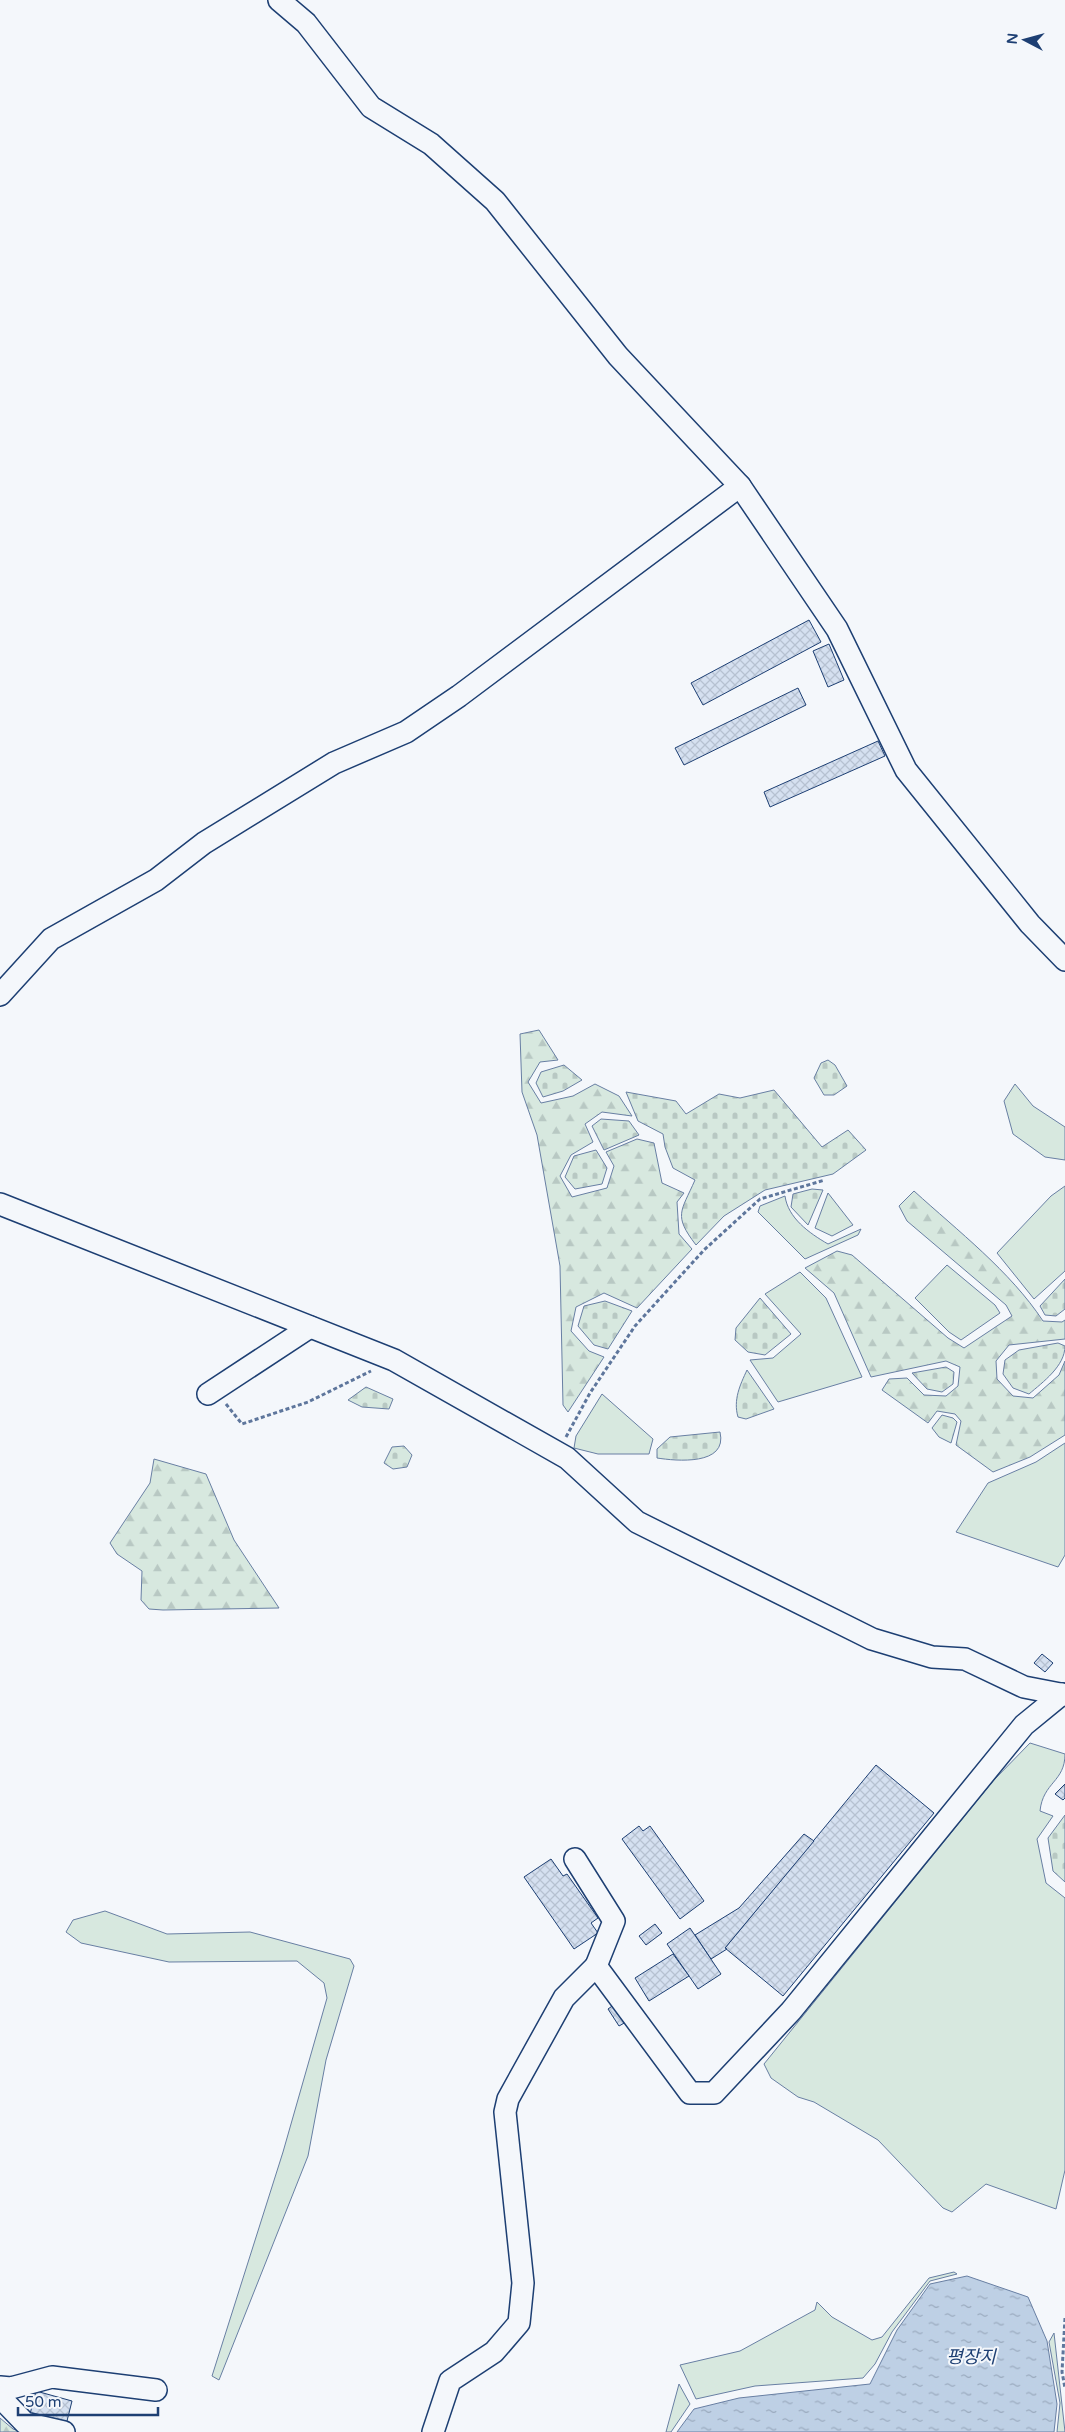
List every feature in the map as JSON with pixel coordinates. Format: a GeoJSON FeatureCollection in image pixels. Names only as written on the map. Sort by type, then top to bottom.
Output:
{"type":"FeatureCollection","features":[{"type":"Feature","properties":{"kind":"street"},"geometry":{"type":"LineString","coordinates":[[280,0],[306,24],[371,107],[430,144],[495,201],[618,356],[740,486],[836,629],[906,770],[1030,924],[1065,960]]}},
{"type":"Feature","properties":{"kind":"street"},"geometry":{"type":"LineString","coordinates":[[0,995],[51,939],[156,880],[204,843],[334,763],[406,732],[459,696],[740,486]]}},
{"type":"Feature","properties":{"kind":"street"},"geometry":{"type":"LineString","coordinates":[[0,1204],[394,1360],[566,1458],[637,1522],[872,1639],[932,1657],[965,1659],[1024,1687],[1063,1694]]}},
{"type":"Feature","properties":{"kind":"street"},"geometry":{"type":"LineString","coordinates":[[211,1392],[310,1327]]}},
{"type":"Feature","properties":{"kind":"street"},"geometry":{"type":"LineString","coordinates":[[596,1966],[690,2093],[714,2093],[791,2011],[1024,1725],[1063,1694]]}},
{"type":"Feature","properties":{"kind":"street"},"geometry":{"type":"LineString","coordinates":[[433,2432],[450,2381],[494,2352],[519,2323],[523,2283],[505,2112],[508,2100],[564,1998],[596,1966],[614,1921],[575,1860]]}},
{"type":"Feature","properties":{"kind":"street"},"geometry":{"type":"LineString","coordinates":[[0,2388],[11,2388],[52,2377],[156,2390]]}},
{"type":"Feature","properties":{"kind":"street"},"geometry":{"type":"LineString","coordinates":[[0,2397],[25,2422],[64,2432]]}},
{"type":"Feature","properties":{"kind":"path"},"geometry":{"type":"LineString","coordinates":[[557,1453],[590,1393],[635,1326],[704,1250],[760,1198],[825,1180]]}},
{"type":"Feature","properties":{"kind":"path"},"geometry":{"type":"LineString","coordinates":[[211,1392],[242,1424],[308,1402],[394,1360]]}},
{"type":"Feature","properties":{"kind":"path"},"geometry":{"type":"LineString","coordinates":[[1065,2318],[1062,2372],[1065,2388]]}},
{"type":"Feature","properties":{"kind":"green space"},"geometry":{"type":"Polygon","coordinates":[[[539,1030],[558,1060],[540,1062],[528,1082],[541,1103],[573,1096],[595,1084],[619,1096],[632,1116],[602,1112],[585,1124],[593,1142],[571,1155],[560,1176],[572,1197],[607,1188],[614,1166],[606,1152],[637,1139],[654,1143],[662,1183],[684,1193],[677,1202],[679,1234],[692,1249],[637,1308],[604,1293],[576,1307],[571,1331],[589,1351],[604,1357],[568,1412],[563,1405],[560,1266],[537,1135],[522,1092],[520,1034],[539,1030]]]}},
{"type":"Feature","properties":{"kind":"green space"},"geometry":{"type":"Polygon","coordinates":[[[828,1060],[835,1065],[847,1086],[834,1095],[824,1095],[814,1078],[821,1063],[828,1060]]]}},
{"type":"Feature","properties":{"kind":"green space"},"geometry":{"type":"Polygon","coordinates":[[[564,1065],[582,1080],[563,1091],[543,1097],[536,1083],[541,1072],[564,1065]]]}},
{"type":"Feature","properties":{"kind":"green space"},"geometry":{"type":"Polygon","coordinates":[[[1015,1084],[1033,1106],[1065,1127],[1065,1160],[1045,1157],[1013,1134],[1004,1101],[1015,1084]]]}},
{"type":"Feature","properties":{"kind":"green space"},"geometry":{"type":"Polygon","coordinates":[[[774,1090],[822,1147],[848,1130],[866,1150],[833,1174],[765,1190],[724,1216],[696,1245],[684,1227],[682,1220],[683,1207],[695,1180],[673,1168],[665,1147],[663,1134],[638,1121],[626,1092],[676,1101],[686,1114],[719,1094],[740,1098],[774,1090]]]}},
{"type":"Feature","properties":{"kind":"green space"},"geometry":{"type":"Polygon","coordinates":[[[601,1119],[629,1121],[639,1135],[604,1150],[592,1126],[601,1119]]]}},
{"type":"Feature","properties":{"kind":"green space"},"geometry":{"type":"Polygon","coordinates":[[[596,1150],[607,1168],[602,1184],[575,1189],[565,1177],[574,1156],[596,1150]]]}},
{"type":"Feature","properties":{"kind":"green space"},"geometry":{"type":"Polygon","coordinates":[[[1065,1186],[1065,1271],[1034,1299],[997,1253],[1051,1196],[1065,1186]]]}},
{"type":"Feature","properties":{"kind":"green space"},"geometry":{"type":"Polygon","coordinates":[[[812,1189],[823,1190],[808,1225],[791,1207],[793,1194],[812,1189]]]}},
{"type":"Feature","properties":{"kind":"green space"},"geometry":{"type":"Polygon","coordinates":[[[914,1191],[999,1268],[1043,1321],[1062,1322],[1065,1320],[1065,1339],[1009,1345],[996,1361],[997,1379],[1013,1396],[1033,1398],[1059,1375],[1065,1361],[1065,1435],[1030,1457],[993,1472],[956,1445],[961,1421],[955,1414],[937,1411],[928,1423],[882,1390],[889,1379],[907,1378],[924,1395],[946,1396],[958,1386],[960,1367],[946,1361],[871,1377],[834,1293],[805,1268],[837,1251],[852,1255],[948,1338],[964,1348],[1012,1316],[1006,1305],[907,1221],[899,1206],[914,1191]]]}},
{"type":"Feature","properties":{"kind":"green space"},"geometry":{"type":"Polygon","coordinates":[[[828,1193],[853,1225],[832,1236],[815,1228],[828,1193]]]}},
{"type":"Feature","properties":{"kind":"green space"},"geometry":{"type":"Polygon","coordinates":[[[785,1196],[790,1211],[800,1224],[828,1244],[861,1229],[858,1235],[805,1259],[758,1212],[760,1206],[785,1196]]]}},
{"type":"Feature","properties":{"kind":"green space"},"geometry":{"type":"Polygon","coordinates":[[[947,1265],[995,1305],[1000,1313],[961,1340],[949,1332],[915,1298],[947,1265]]]}},
{"type":"Feature","properties":{"kind":"green space"},"geometry":{"type":"Polygon","coordinates":[[[800,1272],[826,1298],[862,1377],[778,1402],[750,1360],[773,1358],[801,1334],[765,1294],[800,1272]]]}},
{"type":"Feature","properties":{"kind":"green space"},"geometry":{"type":"Polygon","coordinates":[[[1065,1279],[1065,1309],[1056,1316],[1045,1315],[1040,1306],[1065,1279]]]}},
{"type":"Feature","properties":{"kind":"green space"},"geometry":{"type":"Polygon","coordinates":[[[760,1298],[791,1334],[765,1355],[748,1352],[735,1340],[736,1328],[760,1298]]]}},
{"type":"Feature","properties":{"kind":"green space"},"geometry":{"type":"Polygon","coordinates":[[[605,1301],[632,1311],[608,1349],[594,1345],[578,1326],[584,1306],[605,1301]]]}},
{"type":"Feature","properties":{"kind":"green space"},"geometry":{"type":"Polygon","coordinates":[[[1058,1343],[1065,1346],[1064,1353],[1057,1367],[1047,1379],[1029,1394],[1013,1388],[1003,1374],[1005,1360],[1019,1350],[1058,1343]]]}},
{"type":"Feature","properties":{"kind":"green space"},"geometry":{"type":"Polygon","coordinates":[[[946,1367],[954,1372],[953,1384],[942,1392],[927,1389],[912,1373],[946,1367]]]}},
{"type":"Feature","properties":{"kind":"green space"},"geometry":{"type":"Polygon","coordinates":[[[747,1370],[774,1409],[746,1419],[738,1417],[736,1405],[740,1387],[747,1370]]]}},
{"type":"Feature","properties":{"kind":"green space"},"geometry":{"type":"Polygon","coordinates":[[[366,1387],[393,1399],[389,1409],[362,1407],[348,1400],[366,1387]]]}},
{"type":"Feature","properties":{"kind":"green space"},"geometry":{"type":"Polygon","coordinates":[[[602,1394],[653,1439],[649,1454],[598,1454],[574,1448],[576,1436],[602,1394]]]}},
{"type":"Feature","properties":{"kind":"green space"},"geometry":{"type":"Polygon","coordinates":[[[942,1415],[953,1418],[957,1422],[951,1443],[939,1437],[932,1428],[942,1415]]]}},
{"type":"Feature","properties":{"kind":"green space"},"geometry":{"type":"Polygon","coordinates":[[[720,1432],[720,1443],[716,1451],[709,1456],[687,1460],[657,1458],[657,1449],[670,1437],[720,1432]]]}},
{"type":"Feature","properties":{"kind":"green space"},"geometry":{"type":"Polygon","coordinates":[[[1065,1443],[1065,1555],[1058,1567],[956,1532],[988,1483],[1036,1462],[1065,1443]]]}},
{"type":"Feature","properties":{"kind":"green space"},"geometry":{"type":"Polygon","coordinates":[[[404,1446],[412,1455],[407,1467],[393,1469],[384,1463],[392,1447],[404,1446]]]}},
{"type":"Feature","properties":{"kind":"green space"},"geometry":{"type":"Polygon","coordinates":[[[154,1459],[206,1474],[234,1540],[279,1608],[163,1610],[149,1609],[141,1600],[142,1571],[117,1554],[110,1543],[150,1483],[154,1459]]]}},
{"type":"Feature","properties":{"kind":"green space"},"geometry":{"type":"Polygon","coordinates":[[[1030,1743],[1065,1754],[1062,1771],[1045,1794],[1040,1811],[1053,1816],[1037,1839],[1046,1883],[1065,1898],[1065,2170],[1056,2209],[986,2184],[952,2212],[943,2208],[878,2140],[814,2102],[798,2097],[771,2078],[764,2064],[993,1781],[1030,1743]]]}},
{"type":"Feature","properties":{"kind":"green space"},"geometry":{"type":"Polygon","coordinates":[[[1065,1815],[1065,1882],[1053,1871],[1048,1838],[1065,1815]]]}},
{"type":"Feature","properties":{"kind":"green space"},"geometry":{"type":"Polygon","coordinates":[[[105,1911],[167,1934],[250,1932],[350,1959],[354,1966],[326,2060],[308,2156],[219,2380],[212,2376],[283,2152],[327,1998],[324,1983],[297,1961],[169,1962],[81,1943],[66,1932],[73,1920],[105,1911]]]}},
{"type":"Feature","properties":{"kind":"green space"},"geometry":{"type":"Polygon","coordinates":[[[954,2272],[957,2274],[930,2281],[892,2332],[875,2364],[863,2378],[755,2386],[696,2399],[680,2365],[740,2351],[815,2310],[817,2302],[832,2317],[872,2340],[882,2337],[929,2278],[954,2272]]]}},
{"type":"Feature","properties":{"kind":"green space"},"geometry":{"type":"Polygon","coordinates":[[[1054,2333],[1065,2432],[1057,2432],[1060,2403],[1049,2342],[1054,2333]]]}},
{"type":"Feature","properties":{"kind":"green space"},"geometry":{"type":"Polygon","coordinates":[[[679,2384],[690,2404],[671,2432],[666,2432],[679,2384]]]}},
{"type":"Feature","properties":{"kind":"green space"},"geometry":{"type":"Polygon","coordinates":[[[0,2418],[13,2429],[22,2432],[0,2432],[0,2418]]]}},
{"type":"Feature","properties":{"kind":"water","name":"평장지"},"geometry":{"type":"Polygon","coordinates":[[[967,2276],[1028,2297],[1047,2341],[1057,2404],[1054,2432],[677,2432],[694,2409],[739,2398],[870,2384],[897,2330],[930,2284],[967,2276]]]}},
{"type":"Feature","properties":{"kind":"building"},"geometry":{"type":"Polygon","coordinates":[[[809,620],[821,642],[703,705],[691,683],[809,620]]]}},
{"type":"Feature","properties":{"kind":"building"},"geometry":{"type":"Polygon","coordinates":[[[829,644],[844,680],[828,687],[813,651],[829,644]]]}},
{"type":"Feature","properties":{"kind":"building"},"geometry":{"type":"Polygon","coordinates":[[[798,688],[806,705],[684,765],[675,748],[798,688]]]}},
{"type":"Feature","properties":{"kind":"building"},"geometry":{"type":"Polygon","coordinates":[[[878,741],[885,756],[770,807],[764,792],[878,741]]]}},
{"type":"Feature","properties":{"kind":"building"},"geometry":{"type":"Polygon","coordinates":[[[1042,1654],[1053,1663],[1045,1672],[1034,1663],[1042,1654]]]}},
{"type":"Feature","properties":{"kind":"building"},"geometry":{"type":"Polygon","coordinates":[[[876,1765],[934,1813],[783,1996],[725,1948],[876,1765]]]}},
{"type":"Feature","properties":{"kind":"building"},"geometry":{"type":"Polygon","coordinates":[[[1065,1784],[1065,1798],[1063,1800],[1055,1794],[1065,1784]]]}},
{"type":"Feature","properties":{"kind":"building"},"geometry":{"type":"Polygon","coordinates":[[[639,1826],[643,1831],[650,1826],[704,1901],[680,1919],[622,1839],[639,1826]]]}},
{"type":"Feature","properties":{"kind":"building"},"geometry":{"type":"Polygon","coordinates":[[[804,1834],[814,1841],[725,1948],[727,1949],[711,1959],[695,1935],[739,1908],[804,1834]]]}},
{"type":"Feature","properties":{"kind":"building"},"geometry":{"type":"Polygon","coordinates":[[[551,1859],[563,1876],[567,1874],[598,1918],[591,1923],[598,1933],[574,1949],[524,1877],[551,1859]]]}},
{"type":"Feature","properties":{"kind":"building"},"geometry":{"type":"Polygon","coordinates":[[[655,1924],[662,1933],[646,1945],[639,1936],[655,1924]]]}},
{"type":"Feature","properties":{"kind":"building"},"geometry":{"type":"Polygon","coordinates":[[[690,1928],[721,1974],[698,1989],[667,1944],[690,1928]]]}},
{"type":"Feature","properties":{"kind":"building"},"geometry":{"type":"Polygon","coordinates":[[[673,1954],[689,1976],[649,2001],[635,1978],[673,1954]]]}},
{"type":"Feature","properties":{"kind":"building"},"geometry":{"type":"Polygon","coordinates":[[[615,2004],[626,2022],[619,2026],[608,2009],[615,2004]]]}},
{"type":"Feature","properties":{"kind":"building"},"geometry":{"type":"Polygon","coordinates":[[[36,2391],[72,2401],[66,2425],[30,2414],[36,2391]]]}}]}
